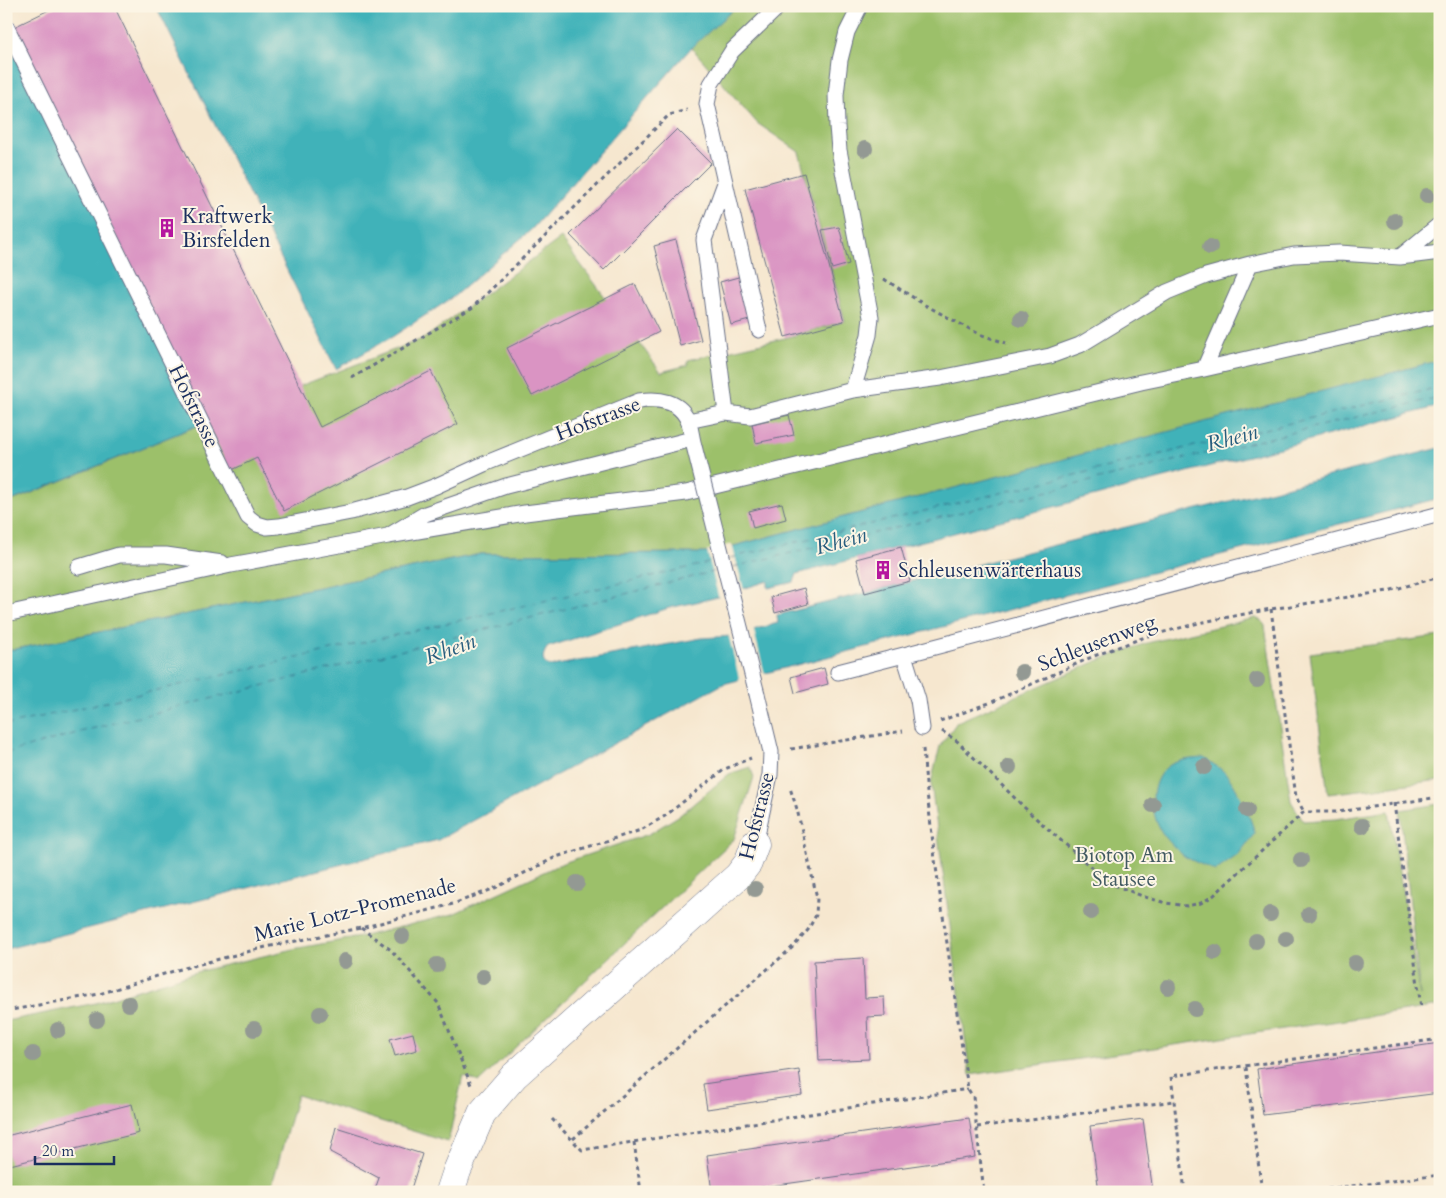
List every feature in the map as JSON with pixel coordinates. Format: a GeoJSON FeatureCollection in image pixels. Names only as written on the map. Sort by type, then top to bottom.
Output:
{"type":"FeatureCollection","features":[{"type":"Feature","properties":{"kind":"street","name":"Hofstrasse"},"geometry":{"type":"LineString","coordinates":[[450,1192],[482,1113],[514,1076],[738,876],[748,862],[755,844]]}},
{"type":"Feature","properties":{"kind":"lane"},"geometry":{"type":"LineString","coordinates":[[759,330],[707,104],[711,84],[732,51],[779,6]]}},
{"type":"Feature","properties":{"kind":"lane"},"geometry":{"type":"LineString","coordinates":[[853,390],[870,335],[871,317],[839,150],[836,126],[836,95],[840,60],[848,32],[860,6]]}},
{"type":"Feature","properties":{"kind":"lane","name":"Hofstrasse"},"geometry":{"type":"LineString","coordinates":[[6,26],[248,517],[257,524],[267,527],[351,512],[407,497],[639,401],[654,399],[666,401],[678,407],[688,421],[771,752],[770,775],[755,844]]}},
{"type":"Feature","properties":{"kind":"lane"},"geometry":{"type":"LineString","coordinates":[[725,183],[704,240],[726,413]]}},
{"type":"Feature","properties":{"kind":"lane"},"geometry":{"type":"LineString","coordinates":[[1400,257],[1440,224]]}},
{"type":"Feature","properties":{"kind":"lane"},"geometry":{"type":"LineString","coordinates":[[688,421],[726,413],[750,416],[853,390],[940,378],[1050,356],[1080,345],[1167,292],[1206,276],[1250,264],[1294,255],[1330,253],[1400,257],[1440,252]]}},
{"type":"Feature","properties":{"kind":"lane"},"geometry":{"type":"LineString","coordinates":[[1204,369],[1250,264]]}},
{"type":"Feature","properties":{"kind":"lane"},"geometry":{"type":"LineString","coordinates":[[6,614],[231,565],[388,536],[525,513],[686,493],[1093,393],[1440,315]]}},
{"type":"Feature","properties":{"kind":"lane"},"geometry":{"type":"LineString","coordinates":[[388,536],[425,514],[506,486],[693,443]]}},
{"type":"Feature","properties":{"kind":"lane"},"geometry":{"type":"LineString","coordinates":[[838,672],[1440,514]]}},
{"type":"Feature","properties":{"kind":"lane"},"geometry":{"type":"LineString","coordinates":[[79,567],[119,555],[166,555],[231,565]]}},
{"type":"Feature","properties":{"kind":"lane"},"geometry":{"type":"LineString","coordinates":[[904,655],[928,726]]}},
{"type":"Feature","properties":{"kind":"path"},"geometry":{"type":"LineString","coordinates":[[352,378],[473,307],[669,115],[707,104]]}},
{"type":"Feature","properties":{"kind":"path"},"geometry":{"type":"LineString","coordinates":[[862,265],[925,305],[979,334],[1050,356]]}},
{"type":"Feature","properties":{"kind":"path","name":"Schleusenweg"},"geometry":{"type":"LineString","coordinates":[[771,752],[928,726],[992,702],[1094,656],[1145,637],[1203,622],[1271,609],[1388,591],[1440,577]]}},
{"type":"Feature","properties":{"kind":"path"},"geometry":{"type":"LineString","coordinates":[[1271,609],[1296,797],[1304,812]]}},
{"type":"Feature","properties":{"kind":"path"},"geometry":{"type":"LineString","coordinates":[[984,1192],[973,1096],[968,1089],[926,784],[928,726],[957,741],[1030,812],[1109,883],[1166,903],[1187,906],[1201,903],[1213,896],[1304,812],[1338,812],[1440,797]]}},
{"type":"Feature","properties":{"kind":"path"},"geometry":{"type":"LineString","coordinates":[[573,1139],[794,946],[808,930],[816,914],[817,898],[797,809],[789,785],[771,752]]}},
{"type":"Feature","properties":{"kind":"path","name":"Marie Lotz-Promenade"},"geometry":{"type":"LineString","coordinates":[[6,1011],[99,994],[177,970],[266,947],[361,928],[453,904],[493,889],[556,857],[641,830],[665,816],[725,769],[747,759],[771,752]]}},
{"type":"Feature","properties":{"kind":"path"},"geometry":{"type":"LineString","coordinates":[[1394,803],[1421,1008]]}},
{"type":"Feature","properties":{"kind":"path"},"geometry":{"type":"LineString","coordinates":[[361,928],[391,950],[438,1003],[482,1113]]}},
{"type":"Feature","properties":{"kind":"path"},"geometry":{"type":"LineString","coordinates":[[1185,1192],[1171,1076],[1440,1039]]}},
{"type":"Feature","properties":{"kind":"path"},"geometry":{"type":"LineString","coordinates":[[1246,1067],[1262,1192]]}},
{"type":"Feature","properties":{"kind":"path"},"geometry":{"type":"LineString","coordinates":[[552,1118],[582,1150],[968,1089]]}},
{"type":"Feature","properties":{"kind":"path"},"geometry":{"type":"LineString","coordinates":[[977,1127],[1174,1101]]}},
{"type":"Feature","properties":{"kind":"path"},"geometry":{"type":"LineString","coordinates":[[634,1142],[641,1192]]}},
{"type":"Feature","properties":{"kind":"path"},"geometry":{"type":"LineString","coordinates":[[1304,1192],[1440,1174]]}},
{"type":"Feature","properties":{"kind":"green space"},"geometry":{"type":"Polygon","coordinates":[[[737,6],[1440,6],[1440,361],[707,553],[481,554],[6,651],[7,503],[206,422],[425,338],[561,238],[661,372],[688,365],[688,360],[789,337],[845,321],[799,152],[757,123],[691,47],[737,6]]]}},
{"type":"Feature","properties":{"kind":"green space","name":"Biotop Am Stausee"},"geometry":{"type":"Polygon","coordinates":[[[1255,618],[1262,621],[1265,626],[1291,801],[1303,821],[1336,819],[1389,811],[1420,996],[1400,810],[1440,804],[1440,1006],[970,1075],[931,783],[940,746],[957,722],[1097,661],[1147,643],[1255,618]]]}},
{"type":"Feature","properties":{"kind":"green space"},"geometry":{"type":"Polygon","coordinates":[[[1440,636],[1440,780],[1328,794],[1310,653],[1440,636]]]}},
{"type":"Feature","properties":{"kind":"green space"},"geometry":{"type":"Polygon","coordinates":[[[750,767],[754,777],[734,839],[479,1082],[463,1076],[448,1142],[297,1095],[270,1192],[6,1192],[6,1021],[96,1003],[196,972],[293,949],[360,937],[453,914],[563,863],[649,834],[680,815],[729,774],[750,767]]]}},
{"type":"Feature","properties":{"kind":"water"},"geometry":{"type":"Polygon","coordinates":[[[156,6],[737,6],[691,48],[532,229],[452,298],[392,337],[336,369],[156,6]]]}},
{"type":"Feature","properties":{"kind":"water"},"geometry":{"type":"Polygon","coordinates":[[[6,37],[206,422],[6,503],[6,37]]]}},
{"type":"Feature","properties":{"kind":"water","name":"Rhein"},"geometry":{"type":"Polygon","coordinates":[[[1440,360],[1440,406],[797,574],[794,582],[768,588],[768,581],[714,598],[669,608],[548,647],[543,659],[545,664],[552,666],[702,638],[732,636],[778,623],[777,615],[1440,448],[1440,498],[723,684],[438,840],[6,949],[6,651],[481,554],[707,553],[1440,360]]]}},
{"type":"Feature","properties":{"kind":"water"},"geometry":{"type":"Polygon","coordinates":[[[1204,758],[1223,771],[1233,783],[1255,833],[1238,855],[1215,871],[1184,856],[1163,834],[1155,818],[1153,799],[1157,781],[1167,767],[1180,761],[1204,758]]]}},
{"type":"Feature","properties":{"kind":"pier"},"geometry":{"type":"Polygon","coordinates":[[[732,544],[744,591],[719,599],[707,551],[732,544]]]}},
{"type":"Feature","properties":{"kind":"pier"},"geometry":{"type":"Polygon","coordinates":[[[753,627],[765,675],[740,682],[728,633],[753,627]]]}},
{"type":"Feature","properties":{"kind":"building","name":"Kraftwerk Birsfelden"},"geometry":{"type":"Polygon","coordinates":[[[57,6],[114,6],[320,427],[431,371],[458,424],[284,511],[257,458],[230,471],[14,27],[57,6]]]}},
{"type":"Feature","properties":{"kind":"building"},"geometry":{"type":"Polygon","coordinates":[[[677,129],[711,163],[604,270],[570,235],[677,129]]]}},
{"type":"Feature","properties":{"kind":"building"},"geometry":{"type":"Polygon","coordinates":[[[804,173],[844,321],[785,337],[745,189],[804,173]]]}},
{"type":"Feature","properties":{"kind":"building"},"geometry":{"type":"Polygon","coordinates":[[[839,227],[849,264],[832,269],[822,230],[839,227]]]}},
{"type":"Feature","properties":{"kind":"building"},"geometry":{"type":"Polygon","coordinates":[[[676,240],[701,340],[680,346],[654,246],[676,240]]]}},
{"type":"Feature","properties":{"kind":"building"},"geometry":{"type":"Polygon","coordinates":[[[742,276],[753,319],[731,325],[720,282],[742,276]]]}},
{"type":"Feature","properties":{"kind":"building"},"geometry":{"type":"Polygon","coordinates":[[[635,284],[659,332],[532,396],[507,348],[635,284]]]}},
{"type":"Feature","properties":{"kind":"building"},"geometry":{"type":"Polygon","coordinates":[[[789,415],[794,435],[756,443],[752,424],[789,415]]]}},
{"type":"Feature","properties":{"kind":"building"},"geometry":{"type":"Polygon","coordinates":[[[782,503],[786,519],[753,528],[749,511],[782,503]]]}},
{"type":"Feature","properties":{"kind":"building","name":"Schleusenwärterhaus"},"geometry":{"type":"Polygon","coordinates":[[[901,547],[910,581],[865,593],[856,559],[901,547]]]}},
{"type":"Feature","properties":{"kind":"building"},"geometry":{"type":"Polygon","coordinates":[[[804,588],[808,604],[775,613],[771,597],[804,588]]]}},
{"type":"Feature","properties":{"kind":"building"},"geometry":{"type":"Polygon","coordinates":[[[824,668],[828,684],[795,693],[791,677],[824,668]]]}},
{"type":"Feature","properties":{"kind":"building"},"geometry":{"type":"Polygon","coordinates":[[[863,958],[865,998],[884,997],[885,1016],[867,1017],[869,1059],[819,1061],[814,961],[863,958]]]}},
{"type":"Feature","properties":{"kind":"building"},"geometry":{"type":"Polygon","coordinates":[[[413,1033],[417,1050],[395,1056],[390,1039],[413,1033]]]}},
{"type":"Feature","properties":{"kind":"building"},"geometry":{"type":"Polygon","coordinates":[[[1440,1043],[1440,1093],[1263,1115],[1257,1069],[1440,1043]]]}},
{"type":"Feature","properties":{"kind":"building"},"geometry":{"type":"Polygon","coordinates":[[[799,1070],[802,1095],[707,1109],[703,1084],[799,1070]]]}},
{"type":"Feature","properties":{"kind":"building"},"geometry":{"type":"Polygon","coordinates":[[[132,1104],[139,1133],[10,1165],[6,1149],[6,1136],[132,1104]]]}},
{"type":"Feature","properties":{"kind":"building"},"geometry":{"type":"Polygon","coordinates":[[[969,1118],[975,1157],[728,1192],[712,1192],[707,1155],[969,1118]]]}},
{"type":"Feature","properties":{"kind":"building"},"geometry":{"type":"Polygon","coordinates":[[[1143,1119],[1153,1192],[1099,1192],[1090,1126],[1143,1119]]]}},
{"type":"Feature","properties":{"kind":"building"},"geometry":{"type":"Polygon","coordinates":[[[336,1127],[422,1154],[410,1192],[374,1192],[379,1178],[330,1152],[336,1127]]]}},
{"type":"Feature","properties":{"kind":"ferry route"},"geometry":{"type":"LineString","coordinates":[[730,558],[1440,387]]}},
{"type":"Feature","properties":{"kind":"ferry route"},"geometry":{"type":"LineString","coordinates":[[733,567],[1440,397]]}},
{"type":"Feature","properties":{"kind":"ferry route"},"geometry":{"type":"LineString","coordinates":[[6,725],[717,561]]}},
{"type":"Feature","properties":{"kind":"ferry route"},"geometry":{"type":"LineString","coordinates":[[6,753],[91,729],[720,570]]}},
{"type":"Feature","properties":{"kind":"place","name":"Kraftwerk Birsfelden"},"geometry":{"type":"Point","coordinates":[167,228]}},
{"type":"Feature","properties":{"kind":"place","name":"Schleusenwärterhaus"},"geometry":{"type":"Point","coordinates":[883,570]}}]}
